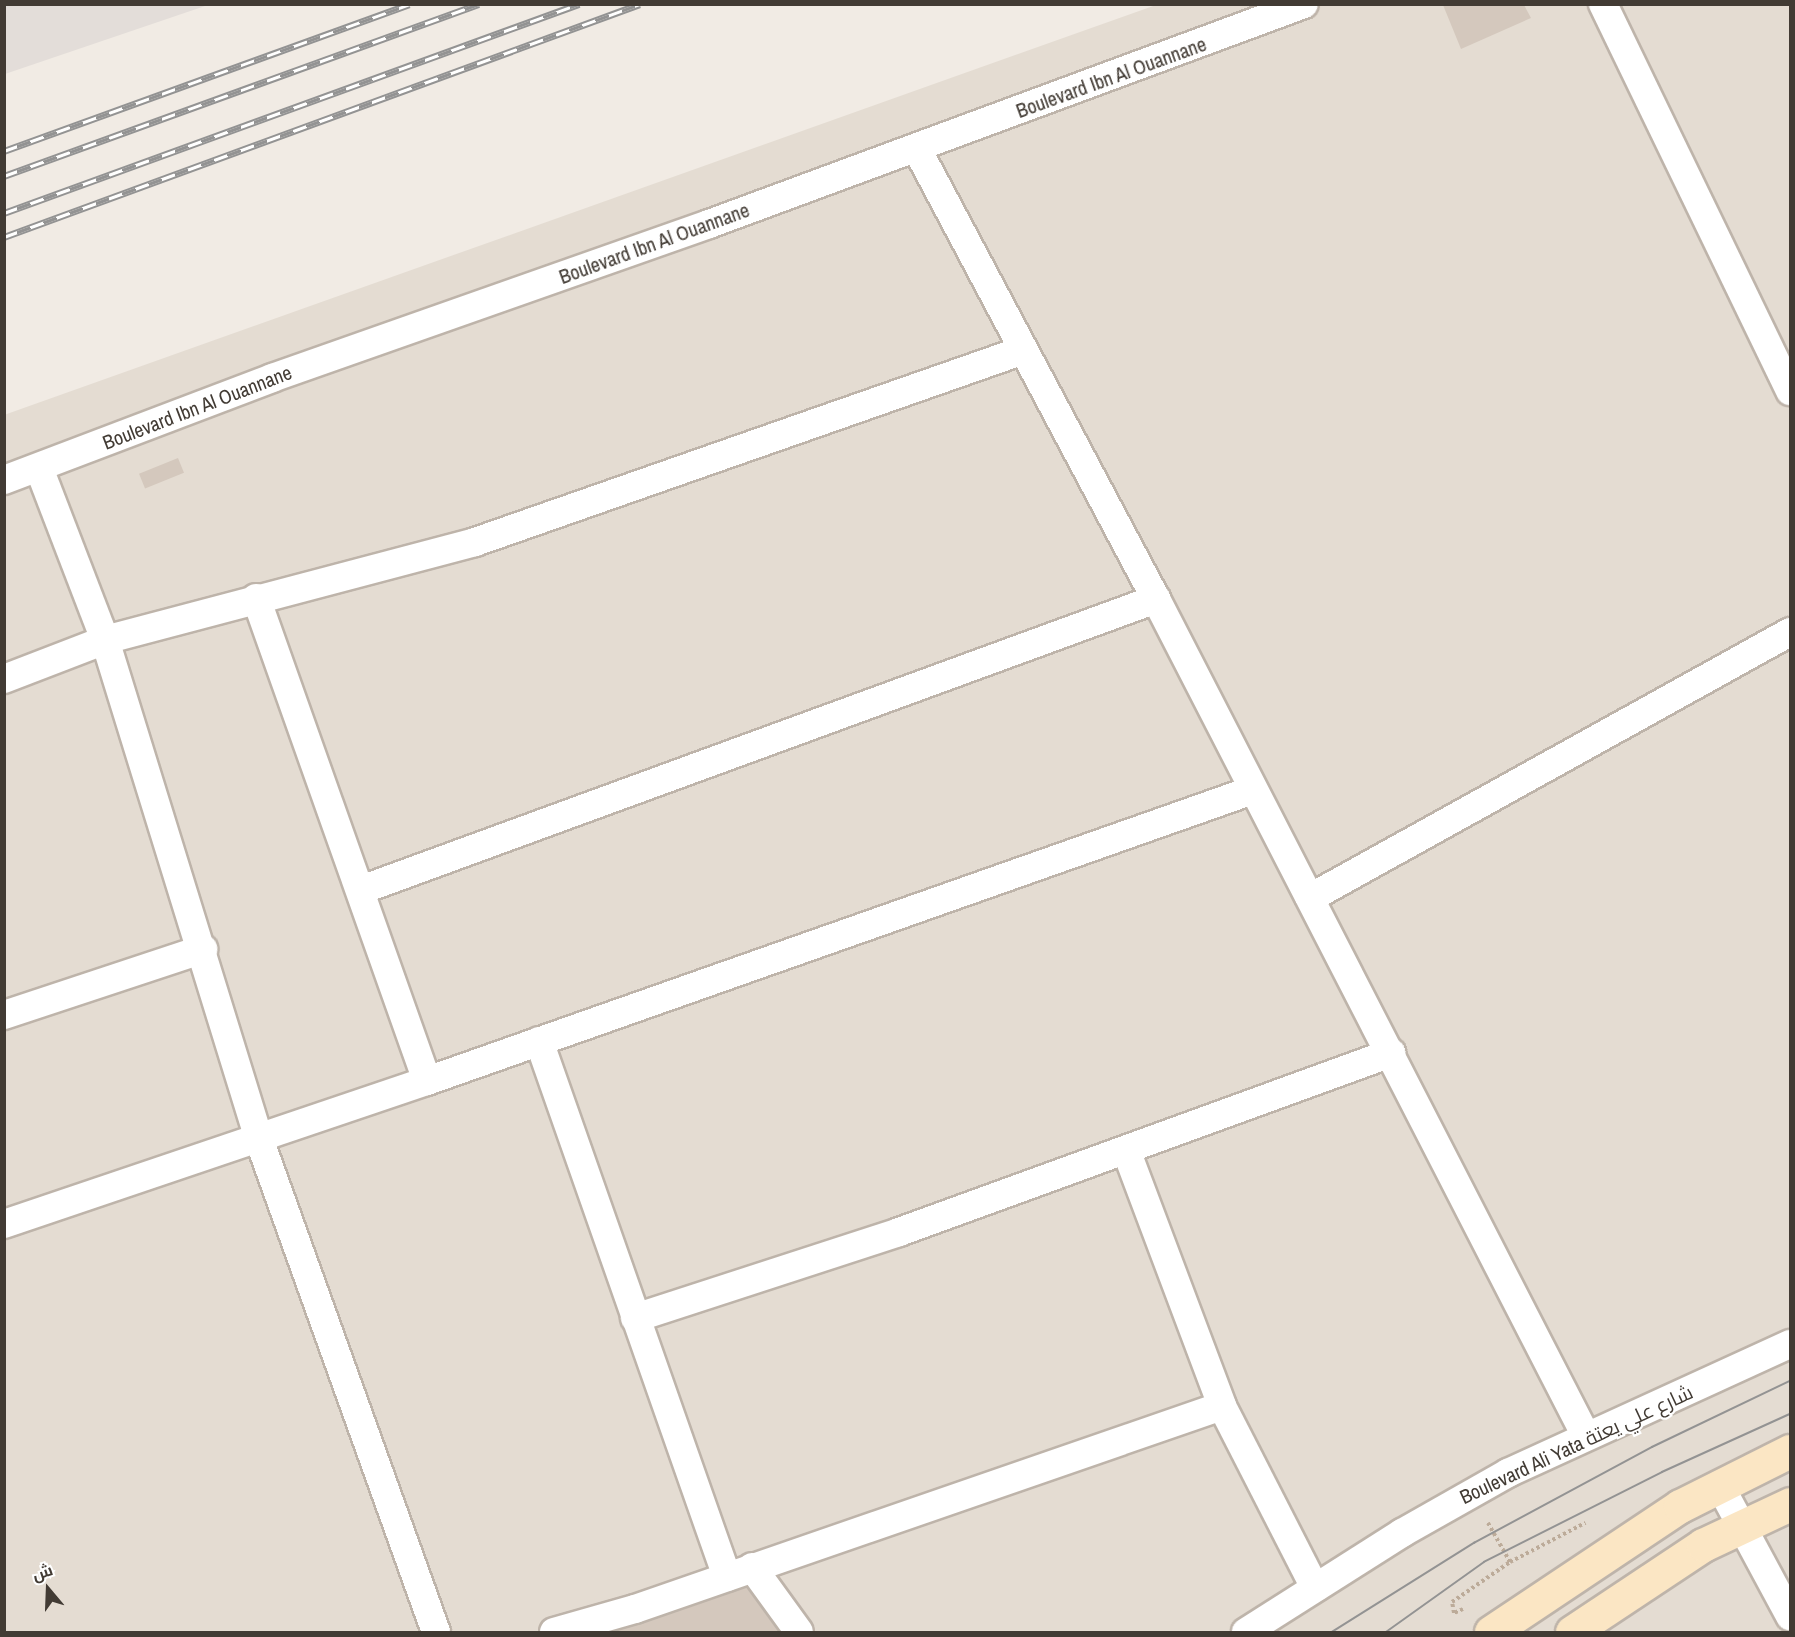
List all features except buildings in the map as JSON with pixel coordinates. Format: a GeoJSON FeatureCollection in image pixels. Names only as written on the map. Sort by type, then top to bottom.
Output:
{"type":"FeatureCollection","features":[{"type":"Feature","properties":{"kind":"main road"},"geometry":{"type":"LineString","coordinates":[[1491,1632],[1655,1522],[1720,1486],[1791,1451]]}},
{"type":"Feature","properties":{"kind":"main road"},"geometry":{"type":"LineString","coordinates":[[1572,1632],[1696,1550],[1791,1504]]}},
{"type":"Feature","properties":{"kind":"street","name":"Boulevard Ibn Al Ouannane"},"geometry":{"type":"LineString","coordinates":[[4,480],[272,378],[917,149],[1304,4]]}},
{"type":"Feature","properties":{"kind":"street"},"geometry":{"type":"LineString","coordinates":[[1603,4],[1791,391]]}},
{"type":"Feature","properties":{"kind":"street"},"geometry":{"type":"LineString","coordinates":[[917,149],[1021,351],[1156,599],[1586,1436]]}},
{"type":"Feature","properties":{"kind":"street"},"geometry":{"type":"LineString","coordinates":[[4,679],[105,640],[256,598],[475,542],[1021,351]]}},
{"type":"Feature","properties":{"kind":"street"},"geometry":{"type":"LineString","coordinates":[[39,468],[105,640],[203,949],[259,1138],[436,1632]]}},
{"type":"Feature","properties":{"kind":"street"},"geometry":{"type":"LineString","coordinates":[[256,598],[427,1080]]}},
{"type":"Feature","properties":{"kind":"street"},"geometry":{"type":"LineString","coordinates":[[361,890],[1156,599]]}},
{"type":"Feature","properties":{"kind":"street"},"geometry":{"type":"LineString","coordinates":[[1310,898],[1791,632]]}},
{"type":"Feature","properties":{"kind":"street"},"geometry":{"type":"LineString","coordinates":[[4,1224],[427,1080],[1253,790]]}},
{"type":"Feature","properties":{"kind":"street"},"geometry":{"type":"LineString","coordinates":[[4,1015],[203,949]]}},
{"type":"Feature","properties":{"kind":"street"},"geometry":{"type":"LineString","coordinates":[[539,1041],[634,1318],[739,1572],[799,1632]]}},
{"type":"Feature","properties":{"kind":"street"},"geometry":{"type":"LineString","coordinates":[[634,1318],[898,1232],[1391,1053]]}},
{"type":"Feature","properties":{"kind":"street"},"geometry":{"type":"LineString","coordinates":[[1126,1150],[1222,1406],[1315,1588]]}},
{"type":"Feature","properties":{"kind":"street","name":"Boulevard Ali Yata شارع علي يعتة"},"geometry":{"type":"LineString","coordinates":[[1246,1632],[1470,1493],[1586,1436],[1791,1344]]}},
{"type":"Feature","properties":{"kind":"street"},"geometry":{"type":"LineString","coordinates":[[554,1632],[739,1572],[1222,1406]]}},
{"type":"Feature","properties":{"kind":"street"},"geometry":{"type":"LineString","coordinates":[[1720,1486],[1740,1527],[1791,1616]]}},
{"type":"Feature","properties":{"kind":"path"},"geometry":{"type":"LineString","coordinates":[[1470,1493],[1510,1562],[1452,1602],[1454,1613],[1472,1604]]}},
{"type":"Feature","properties":{"kind":"shaded area"},"geometry":{"type":"Polygon","coordinates":[[[5,4],[208,4],[208,5],[5,74],[5,4]]]}},
{"type":"Feature","properties":{"kind":"shaded area"},"geometry":{"type":"Polygon","coordinates":[[[1156,5],[1790,5],[1790,1632],[5,1632],[4,415],[1156,5]]]}},
{"type":"Feature","properties":{"kind":"tram line"},"geometry":{"type":"LineString","coordinates":[[1332,1632],[1474,1543],[1652,1447],[1790,1381]]}},
{"type":"Feature","properties":{"kind":"tram line"},"geometry":{"type":"LineString","coordinates":[[1386,1632],[1484,1562],[1662,1472],[1790,1414]]}},
{"type":"Feature","properties":{"kind":"railway"},"geometry":{"type":"LineString","coordinates":[[4,151],[409,4]]}},
{"type":"Feature","properties":{"kind":"railway"},"geometry":{"type":"LineString","coordinates":[[4,176],[479,4]]}},
{"type":"Feature","properties":{"kind":"railway"},"geometry":{"type":"LineString","coordinates":[[4,213],[579,4]]}},
{"type":"Feature","properties":{"kind":"railway"},"geometry":{"type":"LineString","coordinates":[[4,237],[640,4]]}}]}
